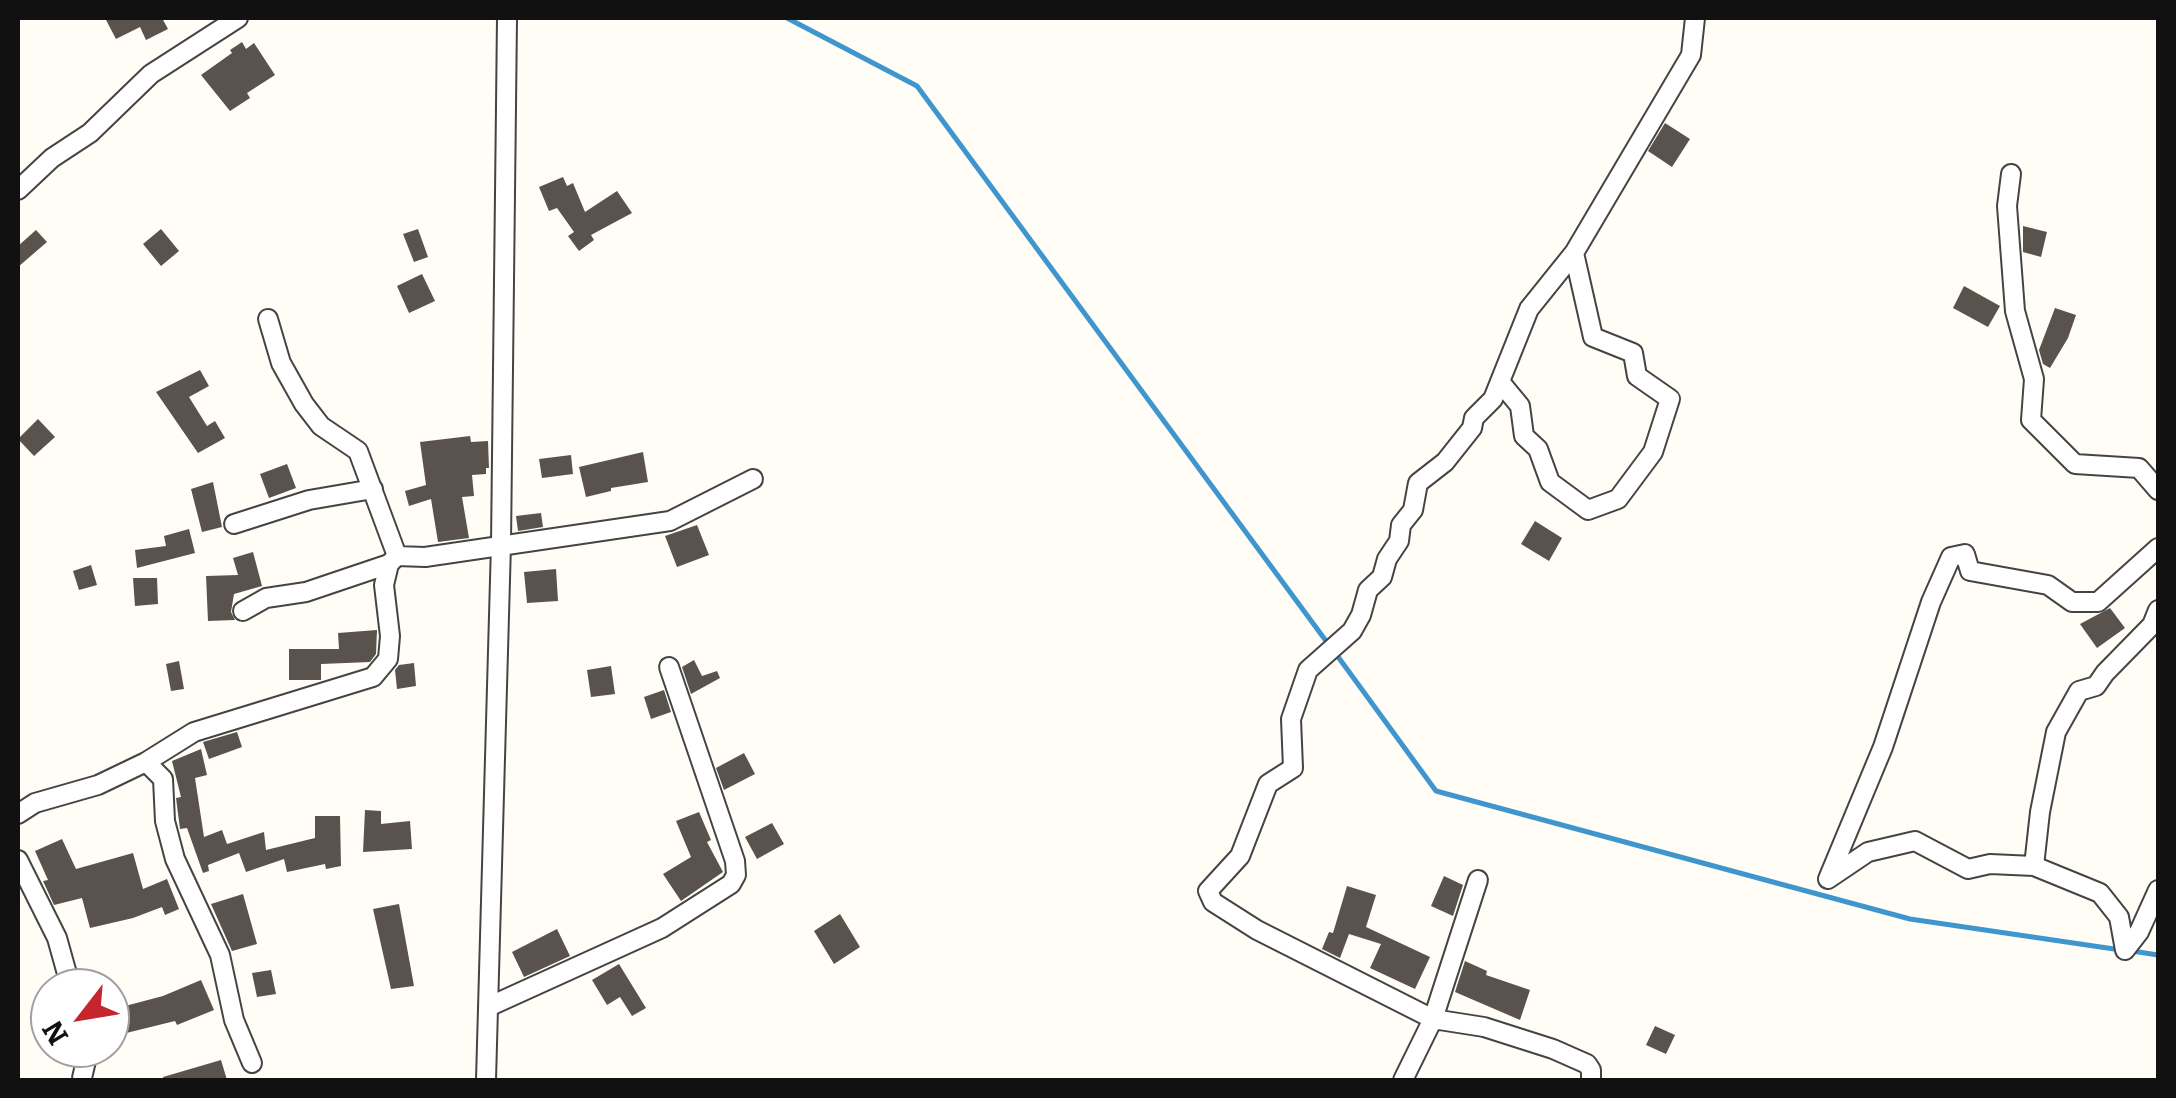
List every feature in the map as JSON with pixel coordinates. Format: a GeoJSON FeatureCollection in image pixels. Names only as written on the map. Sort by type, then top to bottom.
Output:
{"type":"FeatureCollection","features":[{"type":"Feature","properties":{"kind":"street"},"geometry":{"type":"LineString","coordinates":[[18,190],[52,158],[90,133],[151,74],[238,18]]}},
{"type":"Feature","properties":{"kind":"street"},"geometry":{"type":"LineString","coordinates":[[486,1080],[502,544],[507,18]]}},
{"type":"Feature","properties":{"kind":"street"},"geometry":{"type":"LineString","coordinates":[[1591,1080],[1592,1070],[1587,1064],[1553,1049],[1484,1027],[1434,1019],[1257,930],[1213,902],[1208,891],[1240,856],[1268,784],[1293,768],[1291,719],[1308,670],[1352,631],[1361,616],[1368,590],[1382,577],[1387,559],[1400,541],[1401,525],[1414,510],[1418,484],[1445,462],[1472,428],[1474,418],[1494,399],[1529,308],[1574,253],[1691,55],[1695,18]]}},
{"type":"Feature","properties":{"kind":"street"},"geometry":{"type":"LineString","coordinates":[[2011,174],[2008,206],[2015,311],[2034,379],[2031,420],[2076,464],[2138,468],[2158,490]]}},
{"type":"Feature","properties":{"kind":"street"},"geometry":{"type":"LineString","coordinates":[[1500,383],[1520,406],[1524,436],[1538,449],[1550,482],[1588,510],[1618,499],[1653,452],[1670,400],[1637,376],[1633,353],[1593,337],[1574,253]]}},
{"type":"Feature","properties":{"kind":"street"},"geometry":{"type":"LineString","coordinates":[[18,814],[35,803],[98,785],[146,762],[194,732],[374,677],[388,659],[390,636],[384,584],[394,560],[374,490],[358,451],[321,426],[304,404],[281,363],[268,319]]}},
{"type":"Feature","properties":{"kind":"street"},"geometry":{"type":"LineString","coordinates":[[243,611],[266,598],[306,592],[394,560],[670,521],[753,479]]}},
{"type":"Feature","properties":{"kind":"street"},"geometry":{"type":"LineString","coordinates":[[234,524],[310,500],[374,490]]}},
{"type":"Feature","properties":{"kind":"street"},"geometry":{"type":"LineString","coordinates":[[2158,548],[2098,602],[2072,602],[2048,586],[1970,572],[1965,554],[1952,556],[1931,602],[1883,748],[1828,879],[1868,852],[1916,841],[1968,869],[1990,864],[2034,866],[2100,893],[2119,916],[2125,950],[2139,932],[2158,890]]}},
{"type":"Feature","properties":{"kind":"street"},"geometry":{"type":"LineString","coordinates":[[2034,866],[2056,732],[2079,691],[2096,686],[2152,624],[2158,610]]}},
{"type":"Feature","properties":{"kind":"street"},"geometry":{"type":"LineString","coordinates":[[488,1007],[662,928],[731,884],[736,875],[735,861],[669,668]]}},
{"type":"Feature","properties":{"kind":"street"},"geometry":{"type":"LineString","coordinates":[[146,762],[163,778],[165,821],[176,859],[220,955],[234,1020],[252,1064]]}},
{"type":"Feature","properties":{"kind":"street"},"geometry":{"type":"LineString","coordinates":[[18,860],[58,938],[65,968]]}},
{"type":"Feature","properties":{"kind":"street"},"geometry":{"type":"LineString","coordinates":[[1403,1080],[1434,1019],[1478,880]]}},
{"type":"Feature","properties":{"kind":"building"},"geometry":{"type":"Polygon","coordinates":[[[105,18],[162,18],[168,29],[146,40],[140,27],[116,39],[105,18]]]}},
{"type":"Feature","properties":{"kind":"building"},"geometry":{"type":"Polygon","coordinates":[[[242,42],[246,49],[254,43],[275,75],[247,93],[250,98],[230,111],[201,75],[242,42]]]}},
{"type":"Feature","properties":{"kind":"building"},"geometry":{"type":"Polygon","coordinates":[[[1665,123],[1690,139],[1672,167],[1648,151],[1665,123]]]}},
{"type":"Feature","properties":{"kind":"building"},"geometry":{"type":"Polygon","coordinates":[[[563,177],[567,186],[573,183],[585,212],[617,191],[632,213],[591,235],[594,240],[579,251],[568,236],[574,232],[557,208],[549,211],[539,187],[563,177]]]}},
{"type":"Feature","properties":{"kind":"building"},"geometry":{"type":"Polygon","coordinates":[[[2023,226],[2047,232],[2041,257],[2023,252],[2023,226]]]}},
{"type":"Feature","properties":{"kind":"building"},"geometry":{"type":"Polygon","coordinates":[[[161,229],[179,251],[161,266],[143,244],[161,229]]]}},
{"type":"Feature","properties":{"kind":"building"},"geometry":{"type":"Polygon","coordinates":[[[418,229],[428,257],[414,262],[403,234],[418,229]]]}},
{"type":"Feature","properties":{"kind":"building"},"geometry":{"type":"Polygon","coordinates":[[[36,230],[47,242],[18,267],[18,246],[36,230]]]}},
{"type":"Feature","properties":{"kind":"building"},"geometry":{"type":"Polygon","coordinates":[[[422,274],[435,301],[409,313],[397,286],[422,274]]]}},
{"type":"Feature","properties":{"kind":"building"},"geometry":{"type":"Polygon","coordinates":[[[1964,286],[2000,306],[1988,327],[1953,308],[1964,286]]]}},
{"type":"Feature","properties":{"kind":"building"},"geometry":{"type":"Polygon","coordinates":[[[2055,308],[2076,315],[2050,368],[2043,364],[2039,350],[2055,308]]]}},
{"type":"Feature","properties":{"kind":"building"},"geometry":{"type":"Polygon","coordinates":[[[200,370],[209,386],[189,397],[207,426],[215,421],[225,438],[198,453],[156,392],[200,370]]]}},
{"type":"Feature","properties":{"kind":"building"},"geometry":{"type":"Polygon","coordinates":[[[38,419],[55,437],[34,456],[18,439],[38,419]]]}},
{"type":"Feature","properties":{"kind":"building"},"geometry":{"type":"Polygon","coordinates":[[[470,436],[471,442],[488,441],[489,468],[486,474],[472,475],[474,496],[462,497],[469,538],[438,542],[431,499],[409,506],[405,491],[426,485],[420,442],[470,436]]]}},
{"type":"Feature","properties":{"kind":"building"},"geometry":{"type":"Polygon","coordinates":[[[643,452],[648,482],[586,497],[579,467],[643,452]]]}},
{"type":"Feature","properties":{"kind":"building"},"geometry":{"type":"Polygon","coordinates":[[[571,455],[573,474],[542,478],[539,459],[571,455]]]}},
{"type":"Feature","properties":{"kind":"building"},"geometry":{"type":"Polygon","coordinates":[[[287,464],[296,488],[269,498],[260,474],[287,464]]]}},
{"type":"Feature","properties":{"kind":"building"},"geometry":{"type":"Polygon","coordinates":[[[213,482],[222,527],[202,532],[191,489],[213,482]]]}},
{"type":"Feature","properties":{"kind":"building"},"geometry":{"type":"Polygon","coordinates":[[[541,513],[543,527],[518,531],[516,516],[541,513]]]}},
{"type":"Feature","properties":{"kind":"building"},"geometry":{"type":"Polygon","coordinates":[[[1535,521],[1562,538],[1549,561],[1521,544],[1535,521]]]}},
{"type":"Feature","properties":{"kind":"building"},"geometry":{"type":"Polygon","coordinates":[[[697,525],[709,555],[677,567],[665,536],[697,525]]]}},
{"type":"Feature","properties":{"kind":"building"},"geometry":{"type":"Polygon","coordinates":[[[189,529],[195,553],[137,568],[135,550],[166,546],[164,536],[189,529]]]}},
{"type":"Feature","properties":{"kind":"building"},"geometry":{"type":"Polygon","coordinates":[[[253,552],[262,586],[234,594],[231,612],[235,620],[208,621],[206,576],[238,575],[233,558],[253,552]]]}},
{"type":"Feature","properties":{"kind":"building"},"geometry":{"type":"Polygon","coordinates":[[[91,565],[97,585],[79,590],[73,571],[91,565]]]}},
{"type":"Feature","properties":{"kind":"building"},"geometry":{"type":"Polygon","coordinates":[[[556,569],[558,601],[527,603],[524,572],[556,569]]]}},
{"type":"Feature","properties":{"kind":"building"},"geometry":{"type":"Polygon","coordinates":[[[133,578],[157,578],[158,604],[135,606],[133,578]]]}},
{"type":"Feature","properties":{"kind":"building"},"geometry":{"type":"Polygon","coordinates":[[[2110,608],[2125,628],[2097,648],[2080,624],[2110,608]]]}},
{"type":"Feature","properties":{"kind":"building"},"geometry":{"type":"Polygon","coordinates":[[[377,630],[376,654],[370,662],[321,664],[321,680],[289,680],[289,649],[339,649],[338,633],[377,630]]]}},
{"type":"Feature","properties":{"kind":"building"},"geometry":{"type":"Polygon","coordinates":[[[694,660],[702,676],[717,671],[720,678],[691,694],[682,667],[694,660]]]}},
{"type":"Feature","properties":{"kind":"building"},"geometry":{"type":"Polygon","coordinates":[[[179,661],[184,689],[171,691],[166,664],[179,661]]]}},
{"type":"Feature","properties":{"kind":"building"},"geometry":{"type":"Polygon","coordinates":[[[414,663],[416,686],[397,689],[395,670],[399,665],[414,663]]]}},
{"type":"Feature","properties":{"kind":"building"},"geometry":{"type":"Polygon","coordinates":[[[611,666],[615,694],[591,697],[587,670],[611,666]]]}},
{"type":"Feature","properties":{"kind":"building"},"geometry":{"type":"Polygon","coordinates":[[[664,690],[671,712],[651,719],[644,697],[664,690]]]}},
{"type":"Feature","properties":{"kind":"building"},"geometry":{"type":"Polygon","coordinates":[[[237,732],[242,747],[209,759],[203,742],[237,732]]]}},
{"type":"Feature","properties":{"kind":"building"},"geometry":{"type":"Polygon","coordinates":[[[201,749],[207,775],[195,778],[204,837],[222,830],[227,844],[264,832],[266,850],[315,838],[315,816],[340,816],[341,866],[326,869],[325,864],[287,872],[284,859],[246,872],[239,853],[208,865],[209,871],[203,873],[187,828],[180,829],[176,798],[181,797],[172,761],[201,749]]]}},
{"type":"Feature","properties":{"kind":"building"},"geometry":{"type":"Polygon","coordinates":[[[744,753],[755,774],[724,790],[716,768],[744,753]]]}},
{"type":"Feature","properties":{"kind":"building"},"geometry":{"type":"Polygon","coordinates":[[[365,810],[381,811],[381,824],[410,821],[412,849],[363,852],[365,810]]]}},
{"type":"Feature","properties":{"kind":"building"},"geometry":{"type":"Polygon","coordinates":[[[699,812],[711,840],[707,842],[723,872],[681,901],[663,874],[691,857],[676,821],[699,812]]]}},
{"type":"Feature","properties":{"kind":"building"},"geometry":{"type":"Polygon","coordinates":[[[772,823],[784,844],[757,859],[745,837],[772,823]]]}},
{"type":"Feature","properties":{"kind":"building"},"geometry":{"type":"Polygon","coordinates":[[[62,839],[76,869],[133,853],[143,889],[167,879],[179,909],[165,915],[162,907],[90,928],[82,898],[54,905],[43,881],[48,880],[35,851],[62,839]]]}},
{"type":"Feature","properties":{"kind":"building"},"geometry":{"type":"Polygon","coordinates":[[[1444,876],[1463,885],[1453,916],[1431,906],[1444,876]]]}},
{"type":"Feature","properties":{"kind":"building"},"geometry":{"type":"Polygon","coordinates":[[[1347,886],[1376,895],[1366,927],[1430,957],[1415,989],[1370,968],[1381,944],[1349,934],[1340,958],[1322,949],[1329,932],[1333,933],[1347,886]]]}},
{"type":"Feature","properties":{"kind":"building"},"geometry":{"type":"Polygon","coordinates":[[[243,894],[257,944],[232,951],[211,904],[243,894]]]}},
{"type":"Feature","properties":{"kind":"building"},"geometry":{"type":"Polygon","coordinates":[[[399,904],[414,986],[391,989],[373,909],[399,904]]]}},
{"type":"Feature","properties":{"kind":"building"},"geometry":{"type":"Polygon","coordinates":[[[840,914],[860,947],[834,964],[814,931],[840,914]]]}},
{"type":"Feature","properties":{"kind":"building"},"geometry":{"type":"Polygon","coordinates":[[[557,929],[570,956],[524,977],[512,952],[557,929]]]}},
{"type":"Feature","properties":{"kind":"building"},"geometry":{"type":"Polygon","coordinates":[[[1465,961],[1487,971],[1486,975],[1530,990],[1520,1020],[1455,992],[1465,961]]]}},
{"type":"Feature","properties":{"kind":"building"},"geometry":{"type":"Polygon","coordinates":[[[619,964],[646,1008],[632,1016],[620,997],[607,1005],[592,980],[619,964]]]}},
{"type":"Feature","properties":{"kind":"building"},"geometry":{"type":"Polygon","coordinates":[[[271,970],[276,994],[257,997],[252,973],[271,970]]]}},
{"type":"Feature","properties":{"kind":"building"},"geometry":{"type":"Polygon","coordinates":[[[201,980],[214,1010],[177,1025],[175,1021],[130,1032],[130,1005],[201,980]]]}},
{"type":"Feature","properties":{"kind":"building"},"geometry":{"type":"Polygon","coordinates":[[[1655,1026],[1675,1035],[1666,1054],[1646,1045],[1655,1026]]]}},
{"type":"Feature","properties":{"kind":"building"},"geometry":{"type":"Polygon","coordinates":[[[221,1060],[227,1080],[163,1077],[221,1060]]]}},
{"type":"Feature","properties":{"kind":"waterway"},"geometry":{"type":"LineString","coordinates":[[787,18],[917,86],[1329,645]]}},
{"type":"Feature","properties":{"kind":"waterway"},"geometry":{"type":"LineString","coordinates":[[1336,654],[1436,791],[1910,919],[2121,950]]}},
{"type":"Feature","properties":{"kind":"waterway"},"geometry":{"type":"LineString","coordinates":[[2132,951],[2158,955]]}}]}
